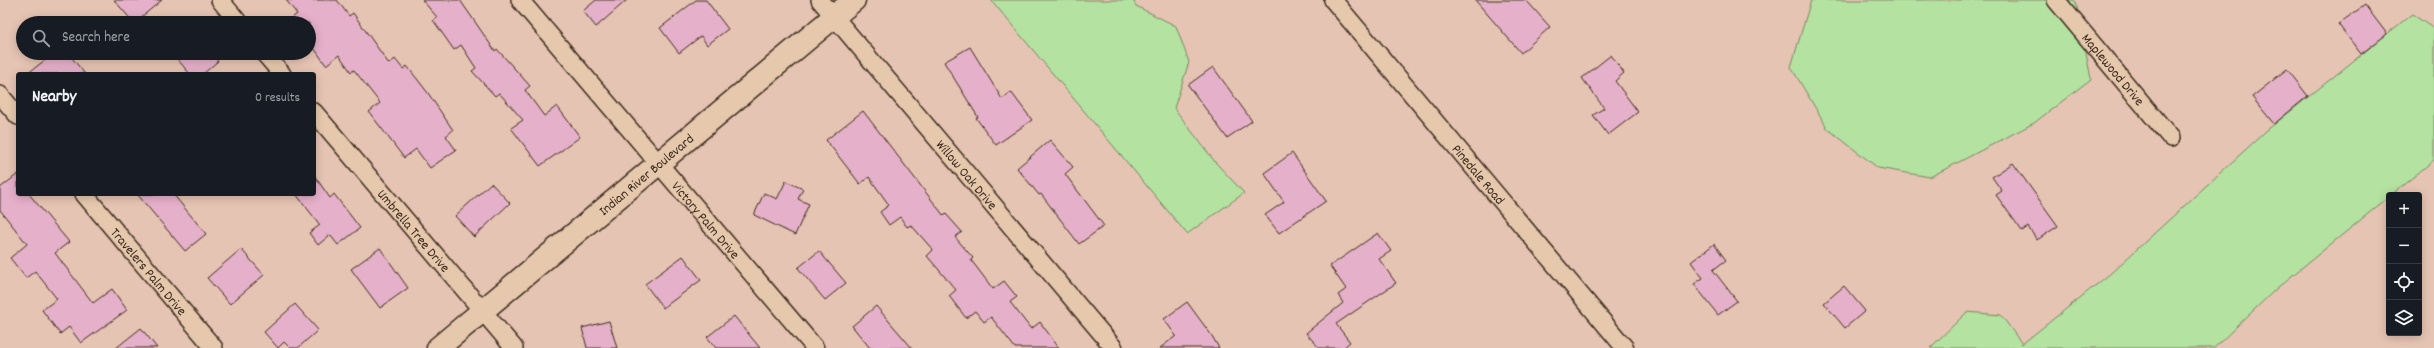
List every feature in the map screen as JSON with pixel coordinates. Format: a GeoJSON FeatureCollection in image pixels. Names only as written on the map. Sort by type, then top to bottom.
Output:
{"type":"FeatureCollection","features":[{"type":"Feature","properties":{"kind":"main road","name":"Indian River Boulevard"},"geometry":{"type":"LineString","coordinates":[[438,348],[854,0]]}},
{"type":"Feature","properties":{"kind":"street"},"geometry":{"type":"LineString","coordinates":[[220,0],[233,16]]}},
{"type":"Feature","properties":{"kind":"street","name":"Victory Palm Drive"},"geometry":{"type":"LineString","coordinates":[[520,0],[815,348]]}},
{"type":"Feature","properties":{"kind":"street","name":"Willow Oak Drive"},"geometry":{"type":"LineString","coordinates":[[820,0],[1114,348]]}},
{"type":"Feature","properties":{"kind":"street","name":"Pinedale Road"},"geometry":{"type":"LineString","coordinates":[[1333,0],[1625,348]]}},
{"type":"Feature","properties":{"kind":"street","name":"Maplewood Drive"},"geometry":{"type":"LineString","coordinates":[[2056,0],[2171,138]]}},
{"type":"Feature","properties":{"kind":"street"},"geometry":{"type":"LineString","coordinates":[[270,60],[280,72]]}},
{"type":"Feature","properties":{"kind":"street"},"geometry":{"type":"LineString","coordinates":[[0,95],[16,114]]}},
{"type":"Feature","properties":{"kind":"street","name":"Umbrella Tree Drive"},"geometry":{"type":"LineString","coordinates":[[316,114],[514,348]]}},
{"type":"Feature","properties":{"kind":"street","name":"Travelers Palm Drive"},"geometry":{"type":"LineString","coordinates":[[86,196],[214,348]]}},
{"type":"Feature","properties":{"kind":"green space"},"geometry":{"type":"Polygon","coordinates":[[[991,0],[1133,0],[1136,6],[1176,26],[1189,62],[1174,108],[1215,162],[1244,193],[1187,234],[991,0]]]}},
{"type":"Feature","properties":{"kind":"green space"},"geometry":{"type":"Polygon","coordinates":[[[1811,0],[2073,0],[2076,2],[2091,79],[2034,123],[1930,177],[1878,168],[1828,129],[1791,67],[1811,0]]]}},
{"type":"Feature","properties":{"kind":"green space"},"geometry":{"type":"Polygon","coordinates":[[[2412,14],[2434,29],[2434,160],[2395,192],[2386,192],[2386,199],[2277,288],[2214,348],[1930,348],[1967,312],[2001,315],[2022,344],[2111,273],[2267,130],[2412,14]]]}},
{"type":"Feature","properties":{"kind":"building"},"geometry":{"type":"Polygon","coordinates":[[[114,0],[162,0],[143,16],[128,16],[114,0]]]}},
{"type":"Feature","properties":{"kind":"building"},"geometry":{"type":"Polygon","coordinates":[[[286,0],[337,0],[349,16],[353,13],[389,64],[395,59],[403,69],[407,66],[428,93],[453,130],[446,136],[456,150],[430,168],[416,149],[404,158],[369,112],[380,103],[354,70],[351,72],[339,55],[326,65],[316,51],[316,16],[294,16],[297,14],[286,0]]]}},
{"type":"Feature","properties":{"kind":"building"},"geometry":{"type":"Polygon","coordinates":[[[422,0],[460,0],[495,51],[497,49],[530,86],[525,90],[544,116],[557,106],[580,137],[540,166],[511,128],[523,120],[499,93],[495,96],[472,71],[476,68],[461,45],[454,50],[433,20],[437,17],[422,0]]]}},
{"type":"Feature","properties":{"kind":"building"},"geometry":{"type":"Polygon","coordinates":[[[596,0],[627,0],[596,27],[583,11],[596,0]]]}},
{"type":"Feature","properties":{"kind":"building"},"geometry":{"type":"Polygon","coordinates":[[[696,0],[706,0],[728,29],[707,45],[701,36],[679,53],[660,28],[696,0]]]}},
{"type":"Feature","properties":{"kind":"building"},"geometry":{"type":"Polygon","coordinates":[[[1475,0],[1526,0],[1550,27],[1521,53],[1475,0]]]}},
{"type":"Feature","properties":{"kind":"building"},"geometry":{"type":"Polygon","coordinates":[[[2365,5],[2387,34],[2361,54],[2338,24],[2365,5]]]}},
{"type":"Feature","properties":{"kind":"building"},"geometry":{"type":"Polygon","coordinates":[[[970,47],[1002,99],[1011,92],[1032,120],[996,145],[976,118],[978,117],[944,62],[970,47]]]}},
{"type":"Feature","properties":{"kind":"building"},"geometry":{"type":"Polygon","coordinates":[[[1611,55],[1624,73],[1615,81],[1638,112],[1608,135],[1593,115],[1604,108],[1582,78],[1611,55]]]}},
{"type":"Feature","properties":{"kind":"building"},"geometry":{"type":"Polygon","coordinates":[[[45,60],[74,60],[83,72],[30,72],[45,60]]]}},
{"type":"Feature","properties":{"kind":"building"},"geometry":{"type":"Polygon","coordinates":[[[178,60],[218,61],[205,72],[188,72],[178,60]]]}},
{"type":"Feature","properties":{"kind":"building"},"geometry":{"type":"Polygon","coordinates":[[[1213,67],[1252,121],[1227,138],[1188,85],[1213,67]]]}},
{"type":"Feature","properties":{"kind":"building"},"geometry":{"type":"Polygon","coordinates":[[[2287,69],[2308,96],[2274,124],[2252,97],[2287,69]]]}},
{"type":"Feature","properties":{"kind":"building"},"geometry":{"type":"Polygon","coordinates":[[[863,111],[944,216],[946,214],[962,232],[955,237],[973,258],[971,260],[993,289],[1004,281],[1017,297],[1010,302],[1031,329],[1040,322],[1059,348],[1015,348],[991,317],[984,322],[975,311],[966,318],[949,296],[956,290],[927,256],[933,250],[911,225],[907,227],[900,217],[889,225],[880,212],[889,205],[869,177],[860,184],[826,140],[863,111]]]}},
{"type":"Feature","properties":{"kind":"building"},"geometry":{"type":"Polygon","coordinates":[[[1050,140],[1073,167],[1065,174],[1104,226],[1079,244],[1041,194],[1039,195],[1017,168],[1050,140]]]}},
{"type":"Feature","properties":{"kind":"building"},"geometry":{"type":"Polygon","coordinates":[[[1292,153],[1326,201],[1279,233],[1265,215],[1284,202],[1264,173],[1292,153]]]}},
{"type":"Feature","properties":{"kind":"building"},"geometry":{"type":"Polygon","coordinates":[[[2013,163],[2058,226],[2037,240],[2028,227],[2022,231],[1996,195],[2002,191],[1992,177],[2013,163]]]}},
{"type":"Feature","properties":{"kind":"building"},"geometry":{"type":"Polygon","coordinates":[[[16,176],[16,196],[31,196],[69,242],[55,253],[93,303],[112,289],[127,310],[81,343],[69,327],[60,334],[42,310],[57,299],[35,271],[26,278],[10,258],[27,244],[0,210],[0,188],[16,176]]]}},
{"type":"Feature","properties":{"kind":"building"},"geometry":{"type":"Polygon","coordinates":[[[316,178],[330,198],[334,194],[360,228],[338,245],[330,235],[318,245],[309,233],[320,225],[298,196],[316,196],[316,178]]]}},
{"type":"Feature","properties":{"kind":"building"},"geometry":{"type":"Polygon","coordinates":[[[786,181],[803,189],[798,199],[809,204],[795,235],[754,215],[764,193],[777,199],[786,181]]]}},
{"type":"Feature","properties":{"kind":"building"},"geometry":{"type":"Polygon","coordinates":[[[491,183],[510,203],[474,237],[455,216],[491,183]]]}},
{"type":"Feature","properties":{"kind":"building"},"geometry":{"type":"Polygon","coordinates":[[[139,196],[175,196],[206,234],[185,251],[139,196]]]}},
{"type":"Feature","properties":{"kind":"building"},"geometry":{"type":"Polygon","coordinates":[[[1378,233],[1391,251],[1379,259],[1396,283],[1336,324],[1350,342],[1343,348],[1319,348],[1306,333],[1343,303],[1338,295],[1346,289],[1330,266],[1378,233]]]}},
{"type":"Feature","properties":{"kind":"building"},"geometry":{"type":"Polygon","coordinates":[[[1714,244],[1726,260],[1713,270],[1737,301],[1718,315],[1694,284],[1703,278],[1691,262],[1714,244]]]}},
{"type":"Feature","properties":{"kind":"building"},"geometry":{"type":"Polygon","coordinates":[[[380,248],[408,288],[380,308],[351,269],[380,248]]]}},
{"type":"Feature","properties":{"kind":"building"},"geometry":{"type":"Polygon","coordinates":[[[241,249],[264,275],[230,304],[207,278],[241,249]]]}},
{"type":"Feature","properties":{"kind":"building"},"geometry":{"type":"Polygon","coordinates":[[[819,251],[846,283],[825,300],[798,268],[819,251]]]}},
{"type":"Feature","properties":{"kind":"building"},"geometry":{"type":"Polygon","coordinates":[[[683,256],[701,280],[663,308],[645,284],[683,256]]]}},
{"type":"Feature","properties":{"kind":"building"},"geometry":{"type":"Polygon","coordinates":[[[1844,286],[1865,311],[1845,328],[1824,303],[1844,286]]]}},
{"type":"Feature","properties":{"kind":"building"},"geometry":{"type":"Polygon","coordinates":[[[1187,302],[1219,348],[1160,348],[1176,336],[1164,319],[1187,302]]]}},
{"type":"Feature","properties":{"kind":"building"},"geometry":{"type":"Polygon","coordinates":[[[295,304],[318,330],[298,348],[290,348],[284,342],[278,348],[264,332],[295,304]]]}},
{"type":"Feature","properties":{"kind":"building"},"geometry":{"type":"Polygon","coordinates":[[[876,306],[912,348],[870,348],[852,326],[876,306]]]}},
{"type":"Feature","properties":{"kind":"building"},"geometry":{"type":"Polygon","coordinates":[[[734,316],[760,348],[716,348],[707,337],[734,316]]]}},
{"type":"Feature","properties":{"kind":"building"},"geometry":{"type":"Polygon","coordinates":[[[609,321],[617,348],[587,348],[582,328],[609,321]]]}},
{"type":"Feature","properties":{"kind":"building"},"geometry":{"type":"Polygon","coordinates":[[[141,328],[157,348],[116,348],[141,328]]]}}]}
